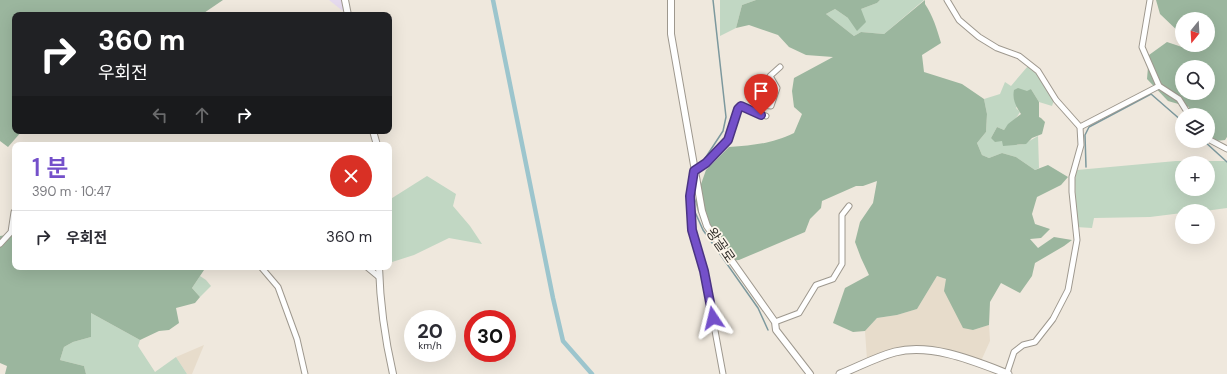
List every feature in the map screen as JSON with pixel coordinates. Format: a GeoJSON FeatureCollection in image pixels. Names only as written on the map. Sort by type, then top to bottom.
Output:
{"type":"FeatureCollection","features":[{"type":"Feature","properties":{"kind":"main road"},"geometry":{"type":"LineString","coordinates":[[840,374],[895,352],[915,349],[933,350],[983,364],[1008,374]]}},
{"type":"Feature","properties":{"kind":"street"},"geometry":{"type":"LineString","coordinates":[[345,0],[347,12]]}},
{"type":"Feature","properties":{"kind":"street","name":"왕골로"},"geometry":{"type":"LineString","coordinates":[[671,0],[671,34],[694,171],[702,211],[707,226],[775,322],[776,330],[810,374]]}},
{"type":"Feature","properties":{"kind":"street"},"geometry":{"type":"LineString","coordinates":[[947,0],[959,20],[978,37],[997,48],[1019,56],[1038,71],[1056,100],[1080,127],[1081,145],[1072,177],[1072,192],[1078,240],[1068,290],[1053,320],[1034,342],[1023,345],[1014,352],[1008,374]]}},
{"type":"Feature","properties":{"kind":"street"},"geometry":{"type":"LineString","coordinates":[[1150,0],[1142,47],[1159,86],[1179,99],[1185,108]]}},
{"type":"Feature","properties":{"kind":"street"},"geometry":{"type":"LineString","coordinates":[[754,112],[761,105],[771,106],[777,88],[770,76],[780,67]]}},
{"type":"Feature","properties":{"kind":"street"},"geometry":{"type":"LineString","coordinates":[[1080,127],[1159,86]]}},
{"type":"Feature","properties":{"kind":"street"},"geometry":{"type":"LineString","coordinates":[[723,374],[704,271],[692,230],[690,196],[694,171],[706,163],[728,140],[738,109],[741,106],[766,116]]}},
{"type":"Feature","properties":{"kind":"street"},"geometry":{"type":"LineString","coordinates":[[1215,143],[1227,149]]}},
{"type":"Feature","properties":{"kind":"street"},"geometry":{"type":"LineString","coordinates":[[775,322],[798,313],[816,285],[833,279],[842,264],[842,215],[849,206]]}},
{"type":"Feature","properties":{"kind":"street"},"geometry":{"type":"LineString","coordinates":[[0,244],[11,232],[12,225]]}},
{"type":"Feature","properties":{"kind":"street"},"geometry":{"type":"LineString","coordinates":[[264,270],[278,287],[297,340],[304,374]]}},
{"type":"Feature","properties":{"kind":"street"},"geometry":{"type":"LineString","coordinates":[[371,270],[379,277]]}},
{"type":"Feature","properties":{"kind":"street"},"geometry":{"type":"LineString","coordinates":[[378,270],[388,352],[393,374]]}},
{"type":"Feature","properties":{"kind":"shaded area"},"geometry":{"type":"Polygon","coordinates":[[[329,0],[343,0],[344,12],[329,0]]]}},
{"type":"Feature","properties":{"kind":"shaded area"},"geometry":{"type":"Polygon","coordinates":[[[937,276],[946,279],[973,330],[989,325],[990,341],[981,361],[915,345],[895,349],[867,360],[865,331],[877,318],[897,315],[917,309],[937,276]]]}},
{"type":"Feature","properties":{"kind":"shaded area"},"geometry":{"type":"Polygon","coordinates":[[[204,345],[192,374],[187,374],[176,357],[204,345]]]}},
{"type":"Feature","properties":{"kind":"green space"},"geometry":{"type":"Polygon","coordinates":[[[0,0],[223,0],[205,12],[12,12],[12,134],[19,134],[8,147],[0,141],[0,0]]]}},
{"type":"Feature","properties":{"kind":"green space"},"geometry":{"type":"Polygon","coordinates":[[[720,0],[756,0],[742,5],[736,28],[720,36],[720,0]]]}},
{"type":"Feature","properties":{"kind":"green space"},"geometry":{"type":"Polygon","coordinates":[[[756,0],[880,0],[877,3],[861,9],[866,22],[857,31],[848,18],[835,9],[826,14],[854,36],[861,32],[884,34],[925,0],[925,4],[933,18],[941,43],[922,55],[924,72],[962,84],[984,99],[987,114],[986,132],[977,143],[982,155],[989,158],[1002,153],[1016,157],[1035,170],[1048,165],[1068,177],[1061,185],[1037,197],[1032,214],[1035,224],[1050,229],[1041,238],[1030,239],[1038,248],[1054,237],[1072,240],[1035,263],[1032,276],[1020,293],[1001,283],[990,302],[989,325],[973,330],[963,328],[944,291],[946,279],[937,276],[917,309],[897,315],[877,318],[865,331],[853,332],[833,323],[845,288],[869,275],[855,242],[860,222],[873,203],[877,181],[863,186],[856,186],[822,201],[821,208],[810,219],[805,232],[739,260],[728,261],[698,212],[695,201],[706,170],[729,147],[770,142],[794,133],[802,114],[794,107],[792,91],[794,78],[833,57],[806,55],[789,47],[778,35],[749,25],[736,28],[742,5],[756,0]]]}},
{"type":"Feature","properties":{"kind":"green space"},"geometry":{"type":"Polygon","coordinates":[[[880,0],[924,0],[884,34],[861,32],[854,36],[826,14],[835,9],[848,18],[861,9],[877,3],[880,0]]]}},
{"type":"Feature","properties":{"kind":"green space"},"geometry":{"type":"Polygon","coordinates":[[[1156,0],[1227,0],[1227,137],[1225,140],[1215,141],[1215,108],[1189,108],[1168,101],[1147,79],[1149,55],[1167,42],[1175,45],[1175,52],[1215,52],[1215,12],[1175,12],[1175,28],[1160,14],[1156,0]]]}},
{"type":"Feature","properties":{"kind":"green space"},"geometry":{"type":"Polygon","coordinates":[[[1028,66],[1036,72],[1054,100],[1052,106],[1039,102],[1031,89],[1016,108],[1020,112],[1017,117],[1004,130],[997,127],[991,138],[1018,145],[1024,144],[1038,136],[1039,168],[1035,170],[1016,157],[1002,153],[989,158],[982,155],[977,143],[986,132],[987,114],[984,99],[1000,94],[1005,82],[1011,86],[1028,66]]]}},
{"type":"Feature","properties":{"kind":"green space"},"geometry":{"type":"Polygon","coordinates":[[[1018,88],[1027,91],[1031,89],[1039,102],[1039,117],[1045,122],[1042,134],[1032,138],[1026,144],[1003,146],[1002,141],[995,142],[991,138],[997,127],[1004,130],[1008,124],[1021,114],[1014,100],[1014,90],[1018,88]]]}},
{"type":"Feature","properties":{"kind":"green space"},"geometry":{"type":"Polygon","coordinates":[[[1175,161],[1175,196],[1215,196],[1215,161],[1227,161],[1227,208],[1215,210],[1215,204],[1175,204],[1175,214],[1150,217],[1094,218],[1092,228],[1076,227],[1075,179],[1077,170],[1175,161]]]}},
{"type":"Feature","properties":{"kind":"green space"},"geometry":{"type":"Polygon","coordinates":[[[427,176],[456,194],[453,206],[470,226],[482,244],[449,238],[414,255],[392,262],[392,198],[427,176]]]}},
{"type":"Feature","properties":{"kind":"green space"},"geometry":{"type":"Polygon","coordinates":[[[12,234],[12,270],[204,270],[192,288],[200,297],[195,303],[176,308],[179,323],[169,330],[159,331],[140,340],[91,313],[91,337],[73,342],[64,347],[60,360],[84,366],[86,374],[5,374],[7,366],[0,363],[0,236],[12,234]]]}},
{"type":"Feature","properties":{"kind":"green space"},"geometry":{"type":"Polygon","coordinates":[[[200,276],[211,286],[200,297],[192,288],[200,276]]]}},
{"type":"Feature","properties":{"kind":"green space"},"geometry":{"type":"Polygon","coordinates":[[[91,313],[140,340],[138,346],[155,372],[176,357],[187,374],[86,374],[84,366],[60,360],[64,347],[73,342],[91,337],[91,313]]]}},
{"type":"Feature","properties":{"kind":"waterway"},"geometry":{"type":"LineString","coordinates":[[493,0],[563,341],[592,374]]}},
{"type":"Feature","properties":{"kind":"waterway"},"geometry":{"type":"LineString","coordinates":[[702,163],[723,131],[726,117],[713,0]]}},
{"type":"Feature","properties":{"kind":"waterway"},"geometry":{"type":"LineString","coordinates":[[1086,167],[1085,135],[1089,127],[1151,94],[1175,115]]}},
{"type":"Feature","properties":{"kind":"waterway"},"geometry":{"type":"LineString","coordinates":[[1212,148],[1227,162]]}},
{"type":"Feature","properties":{"kind":"waterway"},"geometry":{"type":"LineString","coordinates":[[695,212],[703,230],[758,308],[768,330]]}},
{"type":"Feature","properties":{"kind":"route"},"geometry":{"type":"LineString","coordinates":[[713,318],[704,271],[692,230],[690,196],[694,171],[706,163],[728,140],[738,109],[741,106],[761,115]]}}]}
